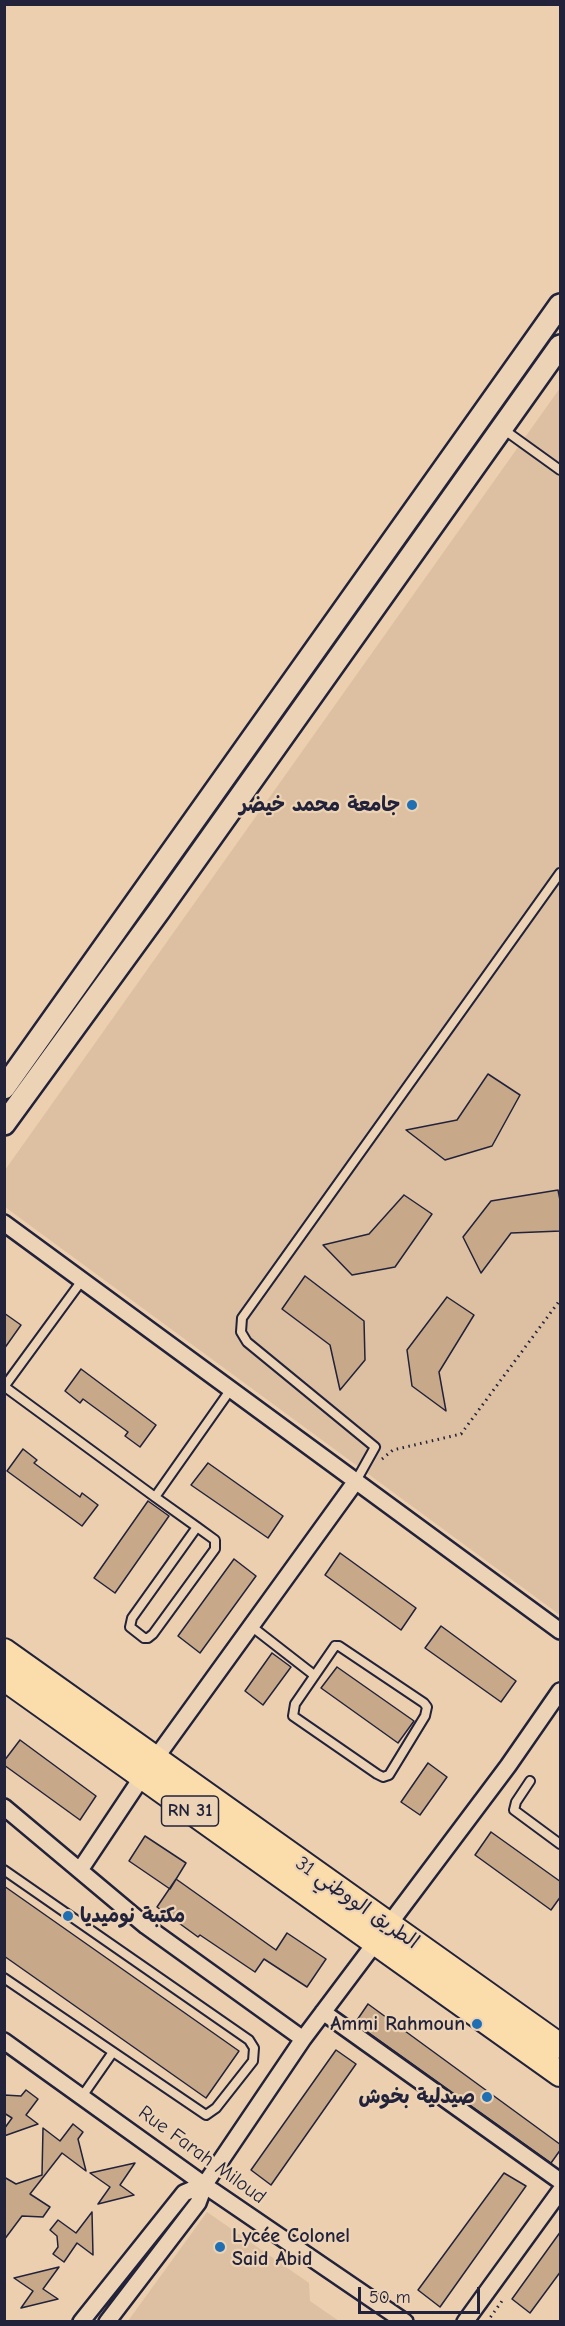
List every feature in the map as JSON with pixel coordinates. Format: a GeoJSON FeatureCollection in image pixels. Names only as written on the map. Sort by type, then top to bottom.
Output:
{"type":"FeatureCollection","features":[{"type":"Feature","properties":{"kind":"main road"},"geometry":{"type":"LineString","coordinates":[[4,1088],[561,305]]}},
{"type":"Feature","properties":{"kind":"main road"},"geometry":{"type":"LineString","coordinates":[[4,1124],[159,911],[561,346]]}},
{"type":"Feature","properties":{"kind":"main road"},"geometry":{"type":"LineString","coordinates":[[4,1651],[148,1768]]}},
{"type":"Feature","properties":{"kind":"main road","name":"RN 31"},"geometry":{"type":"LineString","coordinates":[[6,1682],[148,1768],[382,1933],[561,2074]]}},
{"type":"Feature","properties":{"kind":"main road","name":"الطريق الووطني 31"},"geometry":{"type":"LineString","coordinates":[[382,1933],[561,2046]]}},
{"type":"Feature","properties":{"kind":"street"},"geometry":{"type":"LineString","coordinates":[[4,1223],[561,1631]]}},
{"type":"Feature","properties":{"kind":"street"},"geometry":{"type":"LineString","coordinates":[[80,1870],[148,1768],[356,1481]]}},
{"type":"Feature","properties":{"kind":"street"},"geometry":{"type":"LineString","coordinates":[[107,2322],[198,2203],[205,2184],[303,2039],[508,1766],[561,1691]]}},
{"type":"Feature","properties":{"kind":"street"},"geometry":{"type":"LineString","coordinates":[[4,1806],[146,1926],[303,2039]]}},
{"type":"Feature","properties":{"kind":"street"},"geometry":{"type":"LineString","coordinates":[[323,2012],[561,2181]]}},
{"type":"Feature","properties":{"kind":"street","name":"Rue Farah Miloud"},"geometry":{"type":"LineString","coordinates":[[4,2041],[405,2322]]}},
{"type":"Feature","properties":{"kind":"street"},"geometry":{"type":"LineString","coordinates":[[81,2322],[184,2193],[205,2184]]}},
{"type":"Feature","properties":{"kind":"street"},"geometry":{"type":"LineString","coordinates":[[465,2322],[561,2191]]}},
{"type":"Feature","properties":{"kind":"lane"},"geometry":{"type":"LineString","coordinates":[[502,428],[561,470]]}},
{"type":"Feature","properties":{"kind":"lane"},"geometry":{"type":"LineString","coordinates":[[356,1481],[375,1447],[247,1342],[241,1332],[242,1318],[561,873]]}},
{"type":"Feature","properties":{"kind":"lane"},"geometry":{"type":"LineString","coordinates":[[83,1279],[5,1387],[197,1527],[214,1540],[215,1550],[153,1634],[144,1638],[130,1627],[132,1618],[197,1527]]}},
{"type":"Feature","properties":{"kind":"lane"},"geometry":{"type":"LineString","coordinates":[[155,1497],[231,1389]]}},
{"type":"Feature","properties":{"kind":"lane"},"geometry":{"type":"LineString","coordinates":[[251,1626],[314,1675]]}},
{"type":"Feature","properties":{"kind":"lane"},"geometry":{"type":"LineString","coordinates":[[339,1646],[424,1703],[427,1711],[425,1716],[389,1775],[383,1777],[377,1774],[293,1716],[295,1704],[314,1675],[331,1649],[339,1646]]}},
{"type":"Feature","properties":{"kind":"lane"},"geometry":{"type":"LineString","coordinates":[[530,1781],[516,1802],[514,1810],[561,1844]]}},
{"type":"Feature","properties":{"kind":"lane"},"geometry":{"type":"LineString","coordinates":[[4,1870],[249,2040],[255,2055],[253,2061],[216,2108],[206,2115],[4,1978]]}},
{"type":"Feature","properties":{"kind":"lane"},"geometry":{"type":"LineString","coordinates":[[82,2095],[112,2052]]}},
{"type":"Feature","properties":{"kind":"path"},"geometry":{"type":"LineString","coordinates":[[356,1481],[393,1450],[460,1434],[561,1300]]}},
{"type":"Feature","properties":{"kind":"shaded area","name":"جامعة محمد خيضر"},"geometry":{"type":"Polygon","coordinates":[[[560,388],[560,1615],[5,1207],[5,1170],[560,388]]]}},
{"type":"Feature","properties":{"kind":"shaded area","name":"Lycée Colonel Said Abid"},"geometry":{"type":"Polygon","coordinates":[[[207,2212],[309,2283],[310,2301],[339,2321],[128,2321],[207,2212]]]}},
{"type":"Feature","properties":{"kind":"building"},"geometry":{"type":"Polygon","coordinates":[[[488,1074],[520,1095],[492,1146],[445,1160],[406,1130],[457,1120],[488,1074]]]}},
{"type":"Feature","properties":{"kind":"building"},"geometry":{"type":"Polygon","coordinates":[[[558,1190],[561,1205],[561,1231],[511,1233],[481,1273],[463,1237],[491,1201],[558,1190]]]}},
{"type":"Feature","properties":{"kind":"building"},"geometry":{"type":"Polygon","coordinates":[[[404,1195],[432,1214],[395,1267],[352,1275],[323,1245],[369,1234],[404,1195]]]}},
{"type":"Feature","properties":{"kind":"building"},"geometry":{"type":"Polygon","coordinates":[[[305,1276],[364,1321],[365,1360],[340,1390],[330,1345],[282,1309],[305,1276]]]}},
{"type":"Feature","properties":{"kind":"building"},"geometry":{"type":"Polygon","coordinates":[[[447,1297],[474,1315],[439,1372],[446,1411],[412,1386],[407,1350],[447,1297]]]}},
{"type":"Feature","properties":{"kind":"building"},"geometry":{"type":"Polygon","coordinates":[[[4,1313],[21,1325],[4,1349],[4,1313]]]}},
{"type":"Feature","properties":{"kind":"building"},"geometry":{"type":"Polygon","coordinates":[[[81,1369],[156,1425],[140,1447],[125,1436],[128,1432],[83,1399],[80,1403],[65,1391],[81,1369]]]}},
{"type":"Feature","properties":{"kind":"building"},"geometry":{"type":"Polygon","coordinates":[[[23,1449],[37,1460],[34,1463],[80,1497],[82,1493],[98,1505],[82,1526],[7,1471],[23,1449]]]}},
{"type":"Feature","properties":{"kind":"building"},"geometry":{"type":"Polygon","coordinates":[[[208,1463],[283,1516],[268,1538],[191,1485],[208,1463]]]}},
{"type":"Feature","properties":{"kind":"building"},"geometry":{"type":"Polygon","coordinates":[[[148,1501],[169,1516],[115,1593],[94,1578],[148,1501]]]}},
{"type":"Feature","properties":{"kind":"building"},"geometry":{"type":"Polygon","coordinates":[[[340,1553],[416,1608],[401,1630],[325,1575],[340,1553]]]}},
{"type":"Feature","properties":{"kind":"building"},"geometry":{"type":"Polygon","coordinates":[[[234,1559],[256,1576],[200,1653],[178,1636],[234,1559]]]}},
{"type":"Feature","properties":{"kind":"building"},"geometry":{"type":"Polygon","coordinates":[[[441,1626],[516,1681],[501,1702],[425,1648],[441,1626]]]}},
{"type":"Feature","properties":{"kind":"building"},"geometry":{"type":"Polygon","coordinates":[[[272,1653],[291,1667],[263,1705],[245,1691],[272,1653]]]}},
{"type":"Feature","properties":{"kind":"building"},"geometry":{"type":"Polygon","coordinates":[[[337,1667],[414,1721],[398,1743],[321,1688],[337,1667]]]}},
{"type":"Feature","properties":{"kind":"building"},"geometry":{"type":"Polygon","coordinates":[[[20,1740],[96,1796],[80,1820],[4,1765],[4,1761],[20,1740]]]}},
{"type":"Feature","properties":{"kind":"building"},"geometry":{"type":"Polygon","coordinates":[[[428,1763],[447,1777],[420,1815],[401,1802],[428,1763]]]}},
{"type":"Feature","properties":{"kind":"building"},"geometry":{"type":"Polygon","coordinates":[[[491,1832],[561,1882],[561,1896],[551,1910],[475,1855],[491,1832]]]}},
{"type":"Feature","properties":{"kind":"building"},"geometry":{"type":"Polygon","coordinates":[[[145,1836],[186,1863],[170,1889],[129,1861],[145,1836]]]}},
{"type":"Feature","properties":{"kind":"building"},"geometry":{"type":"Polygon","coordinates":[[[176,1879],[276,1950],[287,1933],[326,1959],[307,1987],[264,1959],[255,1972],[200,1935],[198,1937],[157,1907],[176,1879]]]}},
{"type":"Feature","properties":{"kind":"building"},"geometry":{"type":"Polygon","coordinates":[[[4,1886],[239,2051],[206,2098],[4,1956],[4,1886]]]}},
{"type":"Feature","properties":{"kind":"building"},"geometry":{"type":"Polygon","coordinates":[[[368,2004],[561,2145],[561,2149],[551,2163],[355,2023],[368,2004]]]}},
{"type":"Feature","properties":{"kind":"building"},"geometry":{"type":"Polygon","coordinates":[[[336,2050],[356,2064],[271,2185],[251,2170],[336,2050]]]}},
{"type":"Feature","properties":{"kind":"building"},"geometry":{"type":"Polygon","coordinates":[[[26,2090],[38,2099],[26,2115],[38,2124],[4,2136],[4,2129],[12,2118],[4,2113],[4,2095],[21,2096],[26,2090]]]}},
{"type":"Feature","properties":{"kind":"building"},"geometry":{"type":"Polygon","coordinates":[[[73,2124],[83,2132],[78,2139],[86,2171],[62,2153],[30,2194],[50,2207],[43,2217],[22,2216],[4,2240],[4,2177],[16,2184],[42,2175],[43,2128],[60,2141],[73,2124]]]}},
{"type":"Feature","properties":{"kind":"building"},"geometry":{"type":"Polygon","coordinates":[[[135,2163],[120,2185],[134,2195],[98,2204],[110,2187],[90,2173],[135,2163]]]}},
{"type":"Feature","properties":{"kind":"building"},"geometry":{"type":"Polygon","coordinates":[[[504,2173],[526,2186],[440,2307],[418,2290],[504,2173]]]}},
{"type":"Feature","properties":{"kind":"building"},"geometry":{"type":"Polygon","coordinates":[[[92,2212],[93,2255],[77,2243],[64,2262],[53,2254],[58,2247],[57,2236],[50,2230],[58,2220],[76,2233],[92,2212]]]}},
{"type":"Feature","properties":{"kind":"building"},"geometry":{"type":"Polygon","coordinates":[[[561,2231],[561,2271],[530,2313],[512,2299],[561,2231]]]}},
{"type":"Feature","properties":{"kind":"building"},"geometry":{"type":"Polygon","coordinates":[[[59,2267],[43,2289],[58,2299],[21,2308],[33,2291],[14,2278],[59,2267]]]}},
{"type":"Feature","properties":{"kind":"place","name":"جامعة محمد خيضر"},"geometry":{"type":"Point","coordinates":[412,805]}},
{"type":"Feature","properties":{"kind":"place","name":"مكتبة نوميديا"},"geometry":{"type":"Point","coordinates":[68,1916]}},
{"type":"Feature","properties":{"kind":"place","name":"Ammi Rahmoun"},"geometry":{"type":"Point","coordinates":[477,2024]}},
{"type":"Feature","properties":{"kind":"place","name":"صيدلية بخوش"},"geometry":{"type":"Point","coordinates":[487,2097]}},
{"type":"Feature","properties":{"kind":"place","name":"Lycée Colonel Said Abid"},"geometry":{"type":"Point","coordinates":[220,2247]}}]}
